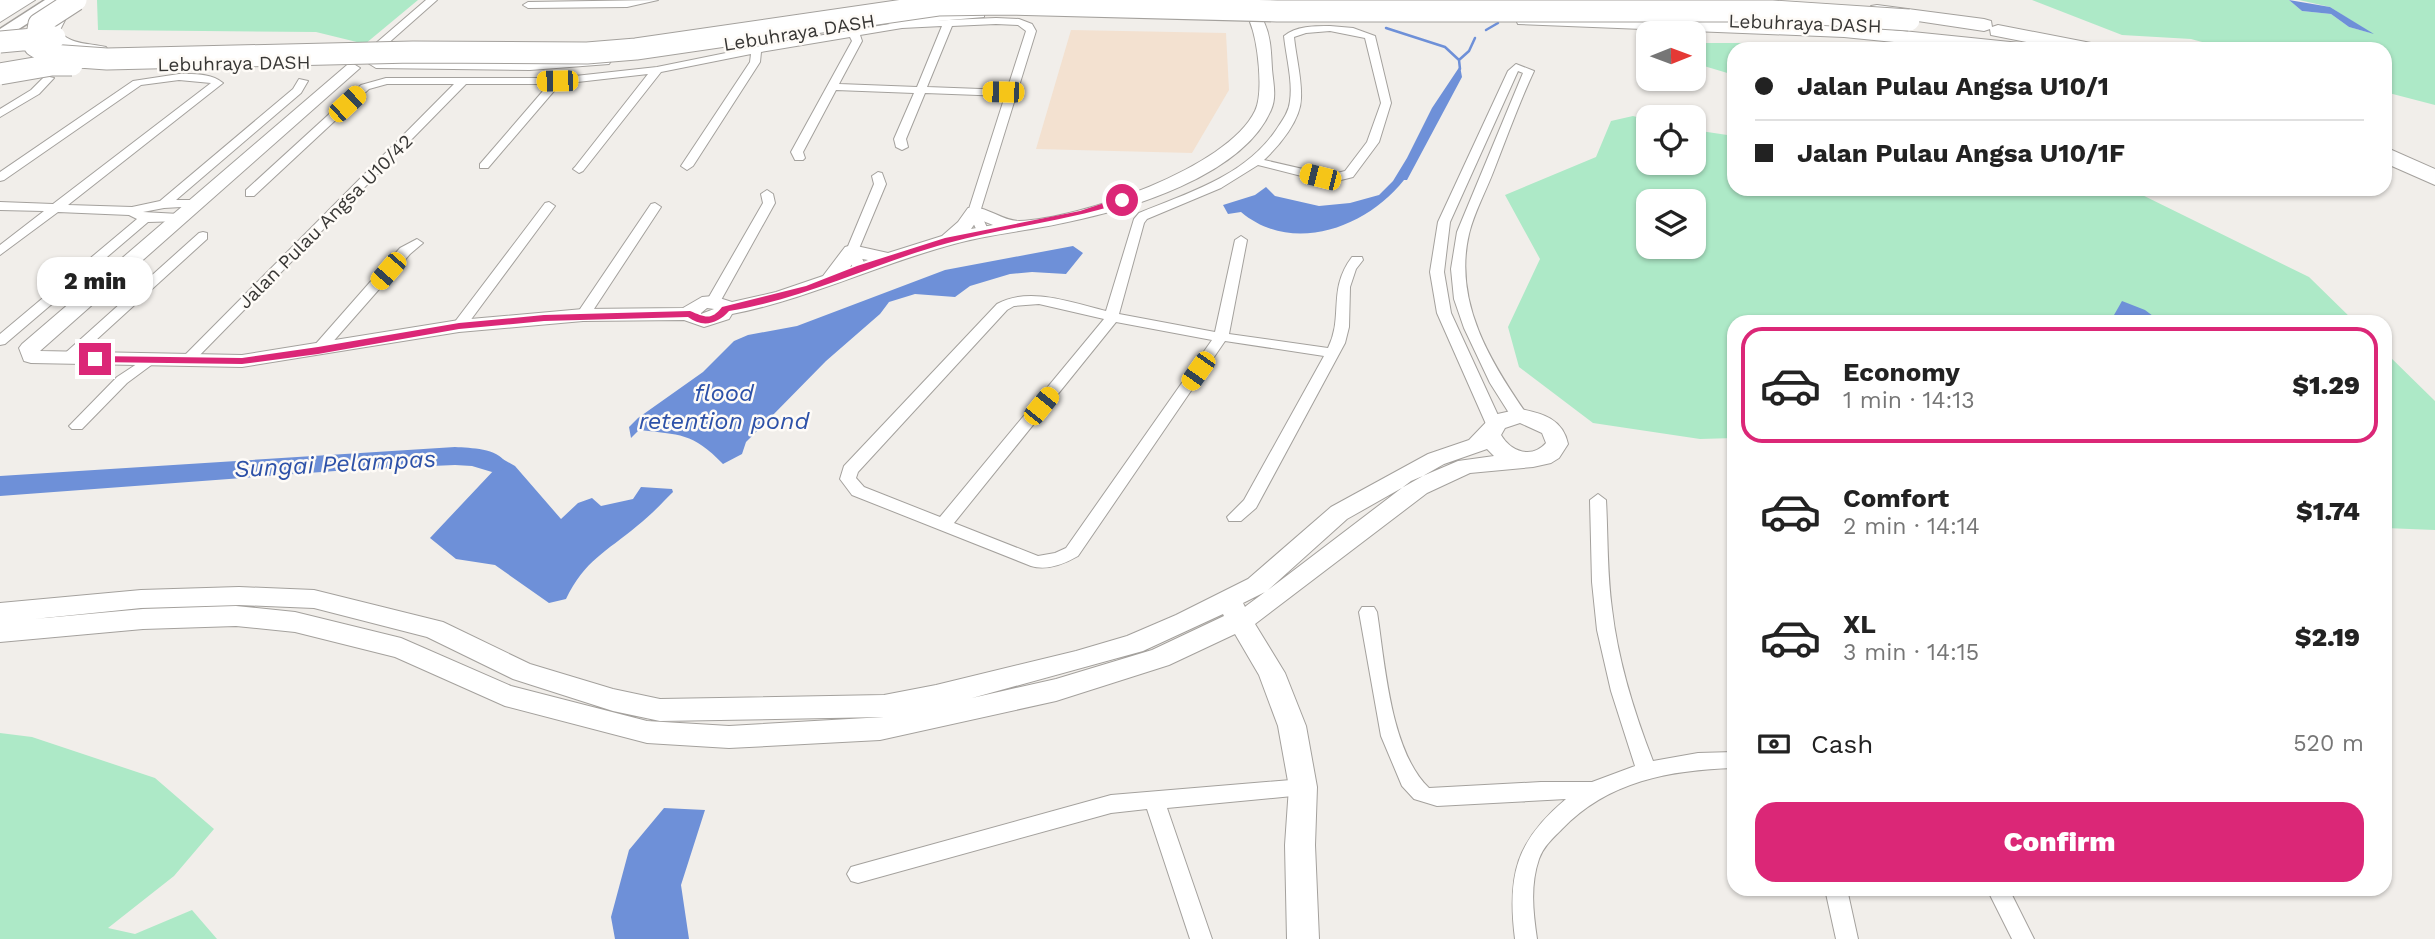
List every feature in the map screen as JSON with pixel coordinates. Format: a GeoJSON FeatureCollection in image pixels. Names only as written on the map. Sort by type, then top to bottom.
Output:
{"type":"FeatureCollection","features":[{"type":"Feature","properties":{"kind":"highway"},"geometry":{"type":"LineString","coordinates":[[0,16],[26,0]]}},
{"type":"Feature","properties":{"kind":"highway"},"geometry":{"type":"LineString","coordinates":[[79,1],[39,24],[36,30],[36,46],[50,55],[97,59],[277,55]]}},
{"type":"Feature","properties":{"kind":"highway","name":"Lebuhraya DASH"},"geometry":{"type":"LineString","coordinates":[[277,55],[587,53],[938,5],[1005,4],[1277,11],[1772,11],[1909,24],[2018,41]]}},
{"type":"Feature","properties":{"kind":"highway"},"geometry":{"type":"LineString","coordinates":[[1548,8],[1779,5],[1843,7],[1989,26],[2018,41]]}},
{"type":"Feature","properties":{"kind":"highway","name":"Lebuhraya DASH"},"geometry":{"type":"LineString","coordinates":[[50,72],[610,59],[883,19],[1002,10],[1261,16],[1827,21],[1909,24],[2010,42]]}},
{"type":"Feature","properties":{"kind":"highway"},"geometry":{"type":"LineString","coordinates":[[1484,19],[1844,31],[2018,41]]}},
{"type":"Feature","properties":{"kind":"highway"},"geometry":{"type":"LineString","coordinates":[[0,44],[63,37],[277,55]]}},
{"type":"Feature","properties":{"kind":"highway"},"geometry":{"type":"LineString","coordinates":[[0,64],[50,72]]}},
{"type":"Feature","properties":{"kind":"highway"},"geometry":{"type":"LineString","coordinates":[[0,73],[50,72]]}},
{"type":"Feature","properties":{"kind":"highway"},"geometry":{"type":"LineString","coordinates":[[2392,144],[2435,162]]}},
{"type":"Feature","properties":{"kind":"highway"},"geometry":{"type":"LineString","coordinates":[[2392,157],[2435,178]]}},
{"type":"Feature","properties":{"kind":"main road"},"geometry":{"type":"LineString","coordinates":[[0,5],[9,0]]}},
{"type":"Feature","properties":{"kind":"main road"},"geometry":{"type":"LineString","coordinates":[[0,22],[37,0]]}},
{"type":"Feature","properties":{"kind":"main road"},"geometry":{"type":"LineString","coordinates":[[0,36],[56,0]]}},
{"type":"Feature","properties":{"kind":"main road"},"geometry":{"type":"LineString","coordinates":[[0,44],[79,1]]}},
{"type":"Feature","properties":{"kind":"street"},"geometry":{"type":"LineString","coordinates":[[378,57],[432,0]]}},
{"type":"Feature","properties":{"kind":"street"},"geometry":{"type":"LineString","coordinates":[[528,5],[627,4],[653,0]]}},
{"type":"Feature","properties":{"kind":"street"},"geometry":{"type":"LineString","coordinates":[[79,1],[52,26],[51,33],[57,41],[79,48],[350,62]]}},
{"type":"Feature","properties":{"kind":"street"},"geometry":{"type":"LineString","coordinates":[[0,73],[107,62],[350,62],[378,57],[530,65],[627,60],[880,22],[963,14],[1255,14],[1548,8]]}},
{"type":"Feature","properties":{"kind":"street"},"geometry":{"type":"LineString","coordinates":[[1255,14],[1484,19]]}},
{"type":"Feature","properties":{"kind":"street"},"geometry":{"type":"LineString","coordinates":[[856,259],[888,258],[983,232],[1082,214],[1144,192],[1220,157],[1243,141],[1263,111],[1266,95],[1263,34],[1255,14]]}},
{"type":"Feature","properties":{"kind":"street"},"geometry":{"type":"LineString","coordinates":[[902,147],[900,139],[949,22]]}},
{"type":"Feature","properties":{"kind":"street"},"geometry":{"type":"LineString","coordinates":[[250,193],[365,87],[386,81],[557,81],[657,70],[854,32],[949,22],[1019,22],[1029,26],[1031,31],[974,212],[964,226],[948,240]]}},
{"type":"Feature","properties":{"kind":"street"},"geometry":{"type":"LineString","coordinates":[[943,525],[1111,318],[1141,219],[1163,206],[1217,186],[1256,161],[1283,131],[1296,100],[1289,36],[1305,30],[1357,30],[1365,32],[1373,39],[1386,103],[1373,142],[1349,174],[1337,178],[1320,177],[1256,161]]}},
{"type":"Feature","properties":{"kind":"street"},"geometry":{"type":"LineString","coordinates":[[799,158],[797,152],[857,41],[854,32]]}},
{"type":"Feature","properties":{"kind":"street"},"geometry":{"type":"LineString","coordinates":[[687,166],[755,62],[756,51]]}},
{"type":"Feature","properties":{"kind":"street"},"geometry":{"type":"LineString","coordinates":[[0,206],[132,211],[195,203],[350,62]]}},
{"type":"Feature","properties":{"kind":"street"},"geometry":{"type":"LineString","coordinates":[[1520,416],[1506,401],[1463,313],[1457,281],[1462,232],[1529,71],[1516,67],[1444,222],[1437,272],[1444,313],[1497,448],[1506,454],[1528,460]]}},
{"type":"Feature","properties":{"kind":"street"},"geometry":{"type":"LineString","coordinates":[[579,169],[657,70]]}},
{"type":"Feature","properties":{"kind":"street"},"geometry":{"type":"LineString","coordinates":[[0,114],[35,92],[50,72]]}},
{"type":"Feature","properties":{"kind":"street"},"geometry":{"type":"LineString","coordinates":[[0,177],[137,83],[153,78],[206,78],[218,83],[0,251]]}},
{"type":"Feature","properties":{"kind":"street"},"geometry":{"type":"LineString","coordinates":[[303,81],[297,91],[29,348],[31,357],[242,361],[318,351],[459,326],[583,315],[690,314],[699,321],[709,321],[719,317],[719,305],[769,203],[767,194]]}},
{"type":"Feature","properties":{"kind":"street"},"geometry":{"type":"LineString","coordinates":[[484,166],[557,81]]}},
{"type":"Feature","properties":{"kind":"street","name":"Jalan Pulau Angsa U10/42"},"geometry":{"type":"LineString","coordinates":[[187,360],[463,82]]}},
{"type":"Feature","properties":{"kind":"street"},"geometry":{"type":"LineString","coordinates":[[832,87],[1010,93]]}},
{"type":"Feature","properties":{"kind":"street"},"geometry":{"type":"LineString","coordinates":[[719,305],[751,305],[831,279],[856,259],[880,184],[878,176]]}},
{"type":"Feature","properties":{"kind":"street"},"geometry":{"type":"LineString","coordinates":[[1144,192],[1163,206]]}},
{"type":"Feature","properties":{"kind":"street"},"geometry":{"type":"LineString","coordinates":[[1122,200],[1141,219]]}},
{"type":"Feature","properties":{"kind":"street"},"geometry":{"type":"LineString","coordinates":[[459,326],[549,206]]}},
{"type":"Feature","properties":{"kind":"street"},"geometry":{"type":"LineString","coordinates":[[583,315],[655,207]]}},
{"type":"Feature","properties":{"kind":"street"},"geometry":{"type":"LineString","coordinates":[[0,341],[150,218],[172,208]]}},
{"type":"Feature","properties":{"kind":"street"},"geometry":{"type":"LineString","coordinates":[[132,211],[150,218]]}},
{"type":"Feature","properties":{"kind":"street"},"geometry":{"type":"LineString","coordinates":[[974,212],[1013,226]]}},
{"type":"Feature","properties":{"kind":"street"},"geometry":{"type":"LineString","coordinates":[[974,212],[983,232]]}},
{"type":"Feature","properties":{"kind":"street"},"geometry":{"type":"LineString","coordinates":[[68,358],[203,236]]}},
{"type":"Feature","properties":{"kind":"street"},"geometry":{"type":"LineString","coordinates":[[1241,240],[1221,337],[1072,552],[1059,559],[1037,562],[858,491],[848,479],[850,470],[1002,307],[1012,302],[1039,300],[1111,318],[1221,337],[1333,353]]}},
{"type":"Feature","properties":{"kind":"street"},"geometry":{"type":"LineString","coordinates":[[318,351],[405,251],[417,243]]}},
{"type":"Feature","properties":{"kind":"street"},"geometry":{"type":"LineString","coordinates":[[1235,517],[1250,504],[1333,353],[1340,337],[1343,281],[1356,260]]}},
{"type":"Feature","properties":{"kind":"street"},"geometry":{"type":"LineString","coordinates":[[1086,312],[1116,301]]}},
{"type":"Feature","properties":{"kind":"street"},"geometry":{"type":"LineString","coordinates":[[77,426],[122,380],[149,360]]}},
{"type":"Feature","properties":{"kind":"street"},"geometry":{"type":"LineString","coordinates":[[0,613],[141,599],[239,596],[314,599],[434,629],[522,672],[612,700],[660,710],[884,706],[936,696],[1134,644],[1234,610],[1255,613],[1419,487],[1466,466],[1548,456],[1554,451],[1557,437],[1539,421],[1520,416],[1501,420],[1477,445],[1436,459],[1339,513],[1257,585],[1234,610],[1160,658],[1056,690],[880,730],[729,737],[648,732],[505,695],[401,648],[295,622],[236,616],[169,618],[0,632]]}},
{"type":"Feature","properties":{"kind":"street"},"geometry":{"type":"LineString","coordinates":[[1598,500],[1603,608],[1631,729],[1647,771]]}},
{"type":"Feature","properties":{"kind":"street"},"geometry":{"type":"LineString","coordinates":[[1234,610],[1272,673],[1292,726],[1303,787],[1300,845],[1303,939]]}},
{"type":"Feature","properties":{"kind":"street"},"geometry":{"type":"LineString","coordinates":[[1368,611],[1389,730],[1407,774],[1422,794],[1437,797],[1541,790],[1593,791]]}},
{"type":"Feature","properties":{"kind":"street"},"geometry":{"type":"LineString","coordinates":[[1526,939],[1521,895],[1530,853],[1538,839],[1554,823],[1593,791],[1647,771],[1727,760]]}},
{"type":"Feature","properties":{"kind":"street"},"geometry":{"type":"LineString","coordinates":[[858,874],[1111,804],[1303,787]]}},
{"type":"Feature","properties":{"kind":"street"},"geometry":{"type":"LineString","coordinates":[[1154,799],[1200,939]]}},
{"type":"Feature","properties":{"kind":"street"},"geometry":{"type":"LineString","coordinates":[[1838,896],[1847,939]]}},
{"type":"Feature","properties":{"kind":"street"},"geometry":{"type":"LineString","coordinates":[[2001,896],[2022,939]]}},
{"type":"Feature","properties":{"kind":"shaded area"},"geometry":{"type":"Polygon","coordinates":[[[1071,30],[1226,33],[1229,90],[1192,153],[1036,149],[1071,30]]]}},
{"type":"Feature","properties":{"kind":"green space"},"geometry":{"type":"Polygon","coordinates":[[[97,0],[418,0],[365,44],[316,32],[98,30],[97,0]]]}},
{"type":"Feature","properties":{"kind":"green space"},"geometry":{"type":"Polygon","coordinates":[[[2032,0],[2289,0],[2302,11],[2331,14],[2349,27],[2371,33],[2330,7],[2299,0],[2435,0],[2435,105],[2392,94],[2392,42],[2202,42],[2122,35],[2032,0]]]}},
{"type":"Feature","properties":{"kind":"green space"},"geometry":{"type":"Polygon","coordinates":[[[1706,43],[1727,43],[1727,73],[1706,67],[1706,43]]]}},
{"type":"Feature","properties":{"kind":"green space"},"geometry":{"type":"Polygon","coordinates":[[[1633,116],[1636,117],[1636,175],[1706,175],[1706,132],[1727,135],[1727,196],[2144,196],[2309,277],[2348,315],[1727,315],[1727,438],[1700,439],[1593,423],[1519,367],[1508,327],[1540,259],[1505,195],[1596,157],[1611,121],[1633,116]]]}},
{"type":"Feature","properties":{"kind":"green space"},"geometry":{"type":"Polygon","coordinates":[[[2392,359],[2435,401],[2435,530],[2392,528],[2392,359]]]}},
{"type":"Feature","properties":{"kind":"green space"},"geometry":{"type":"Polygon","coordinates":[[[0,733],[32,737],[155,778],[214,829],[174,876],[108,928],[135,934],[192,910],[217,939],[0,939],[0,733]]]}},
{"type":"Feature","properties":{"kind":"water"},"geometry":{"type":"Polygon","coordinates":[[[2289,0],[2330,7],[2374,34],[2349,27],[2331,14],[2302,11],[2289,0]]]}},
{"type":"Feature","properties":{"kind":"water"},"geometry":{"type":"Polygon","coordinates":[[[1460,66],[1462,77],[1407,180],[1370,211],[1349,223],[1305,233],[1283,232],[1261,225],[1241,212],[1228,214],[1223,205],[1255,195],[1266,187],[1275,196],[1319,206],[1350,203],[1379,195],[1393,181],[1432,108],[1460,66]]]}},
{"type":"Feature","properties":{"kind":"water","name":"flood retention pond"},"geometry":{"type":"Polygon","coordinates":[[[1073,246],[1083,253],[1066,274],[1010,274],[970,286],[955,297],[915,294],[889,302],[880,314],[826,361],[746,442],[742,454],[723,464],[703,446],[685,437],[639,430],[631,438],[629,427],[638,418],[703,372],[734,341],[748,335],[797,326],[945,270],[1073,246]]]}},
{"type":"Feature","properties":{"kind":"water"},"geometry":{"type":"Polygon","coordinates":[[[2122,301],[2152,315],[2114,315],[2122,301]]]}},
{"type":"Feature","properties":{"kind":"water","name":"flood retention pond"},"geometry":{"type":"Polygon","coordinates":[[[458,452],[499,457],[515,466],[561,519],[578,503],[592,498],[601,506],[633,499],[641,487],[672,489],[673,492],[647,518],[589,566],[566,599],[549,603],[495,565],[456,559],[430,538],[495,469],[454,460],[458,452]]]}},
{"type":"Feature","properties":{"kind":"water"},"geometry":{"type":"Polygon","coordinates":[[[664,808],[705,810],[681,885],[689,939],[615,939],[611,917],[629,850],[664,808]]]}},
{"type":"Feature","properties":{"kind":"waterway"},"geometry":{"type":"LineString","coordinates":[[1486,30],[1498,23]]}},
{"type":"Feature","properties":{"kind":"waterway"},"geometry":{"type":"LineString","coordinates":[[1386,28],[1445,47],[1459,60]]}},
{"type":"Feature","properties":{"kind":"waterway"},"geometry":{"type":"LineString","coordinates":[[1459,60],[1469,51],[1475,38]]}},
{"type":"Feature","properties":{"kind":"waterway"},"geometry":{"type":"LineString","coordinates":[[1459,60],[1460,69]]}},
{"type":"Feature","properties":{"kind":"waterway","name":"Sungai Pelampas"},"geometry":{"type":"LineString","coordinates":[[0,486],[362,460],[455,456],[474,457],[492,463]]}},
{"type":"Feature","properties":{"kind":"route"},"geometry":{"type":"LineString","coordinates":[[95,359],[242,361],[318,351],[459,326],[583,315],[690,314],[694,320],[709,321],[719,317],[726,309],[751,305],[809,288],[888,258],[948,240],[1082,214],[1122,200]]}}]}
